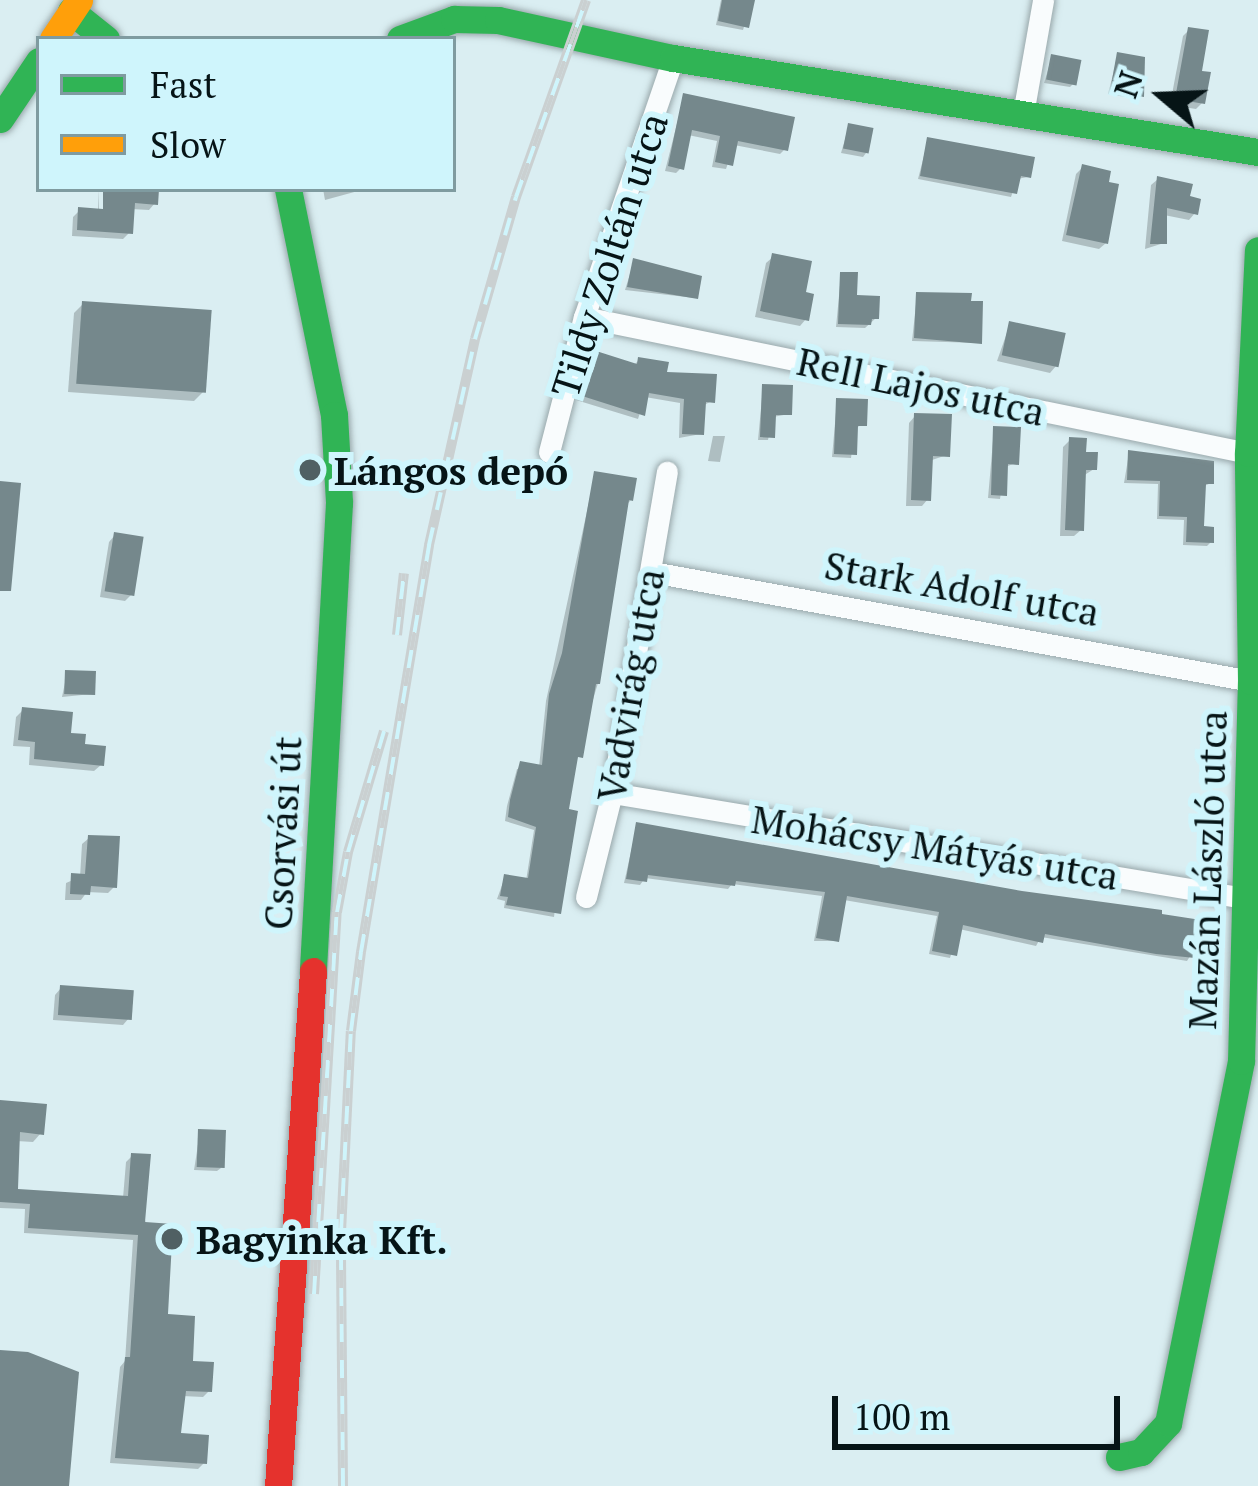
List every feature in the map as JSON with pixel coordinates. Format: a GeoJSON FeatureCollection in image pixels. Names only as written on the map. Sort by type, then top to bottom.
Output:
{"type":"FeatureCollection","features":[{"type":"Feature","properties":{"kind":"street"},"geometry":{"type":"LineString","coordinates":[[1023,114],[1043,0]]}},
{"type":"Feature","properties":{"kind":"street"},"geometry":{"type":"LineString","coordinates":[[55,36],[75,6],[103,36]]}},
{"type":"Feature","properties":{"kind":"street"},"geometry":{"type":"LineString","coordinates":[[408,36],[454,19],[498,20],[673,58],[1258,152]]}},
{"type":"Feature","properties":{"kind":"street","name":"Tildy Zoltán utca"},"geometry":{"type":"LineString","coordinates":[[549,452],[584,317],[673,58]]}},
{"type":"Feature","properties":{"kind":"street"},"geometry":{"type":"LineString","coordinates":[[6,110],[36,65]]}},
{"type":"Feature","properties":{"kind":"street"},"geometry":{"type":"LineString","coordinates":[[6,110],[36,92]]}},
{"type":"Feature","properties":{"kind":"street","name":"Csorvási út"},"geometry":{"type":"LineString","coordinates":[[278,1486],[298,1243],[339,503],[334,415],[289,192]]}},
{"type":"Feature","properties":{"kind":"street","name":"Mazán László utca"},"geometry":{"type":"LineString","coordinates":[[1119,1457],[1141,1452],[1168,1423],[1241,1061],[1252,900],[1258,250]]}},
{"type":"Feature","properties":{"kind":"street","name":"Rell Lajos utca"},"geometry":{"type":"LineString","coordinates":[[584,317],[1253,454]]}},
{"type":"Feature","properties":{"kind":"street","name":"Vadvirág utca"},"geometry":{"type":"LineString","coordinates":[[586,896],[612,793],[667,472]]}},
{"type":"Feature","properties":{"kind":"street","name":"Stark Adolf utca"},"geometry":{"type":"LineString","coordinates":[[652,572],[1255,681]]}},
{"type":"Feature","properties":{"kind":"street","name":"Mohácsy Mátyás utca"},"geometry":{"type":"LineString","coordinates":[[612,793],[1252,900]]}},
{"type":"Feature","properties":{"kind":"building"},"geometry":{"type":"Polygon","coordinates":[[[722,0],[755,0],[749,28],[718,21],[722,0]]]}},
{"type":"Feature","properties":{"kind":"building"},"geometry":{"type":"Polygon","coordinates":[[[1188,27],[1209,30],[1202,71],[1211,72],[1205,104],[1175,99],[1188,27]]]}},
{"type":"Feature","properties":{"kind":"building"},"geometry":{"type":"Polygon","coordinates":[[[1117,52],[1145,57],[1144,97],[1110,91],[1117,52]]]}},
{"type":"Feature","properties":{"kind":"building"},"geometry":{"type":"Polygon","coordinates":[[[1051,54],[1081,60],[1076,85],[1046,80],[1051,54]]]}},
{"type":"Feature","properties":{"kind":"building"},"geometry":{"type":"Polygon","coordinates":[[[683,93],[795,117],[788,151],[738,141],[733,166],[715,162],[720,136],[692,130],[684,170],[668,166],[683,93]]]}},
{"type":"Feature","properties":{"kind":"building"},"geometry":{"type":"Polygon","coordinates":[[[848,123],[874,128],[869,153],[843,149],[848,123]]]}},
{"type":"Feature","properties":{"kind":"building"},"geometry":{"type":"Polygon","coordinates":[[[927,137],[1035,157],[1031,178],[1021,176],[1017,194],[920,176],[927,137]]]}},
{"type":"Feature","properties":{"kind":"building"},"geometry":{"type":"Polygon","coordinates":[[[1082,164],[1111,171],[1109,182],[1119,184],[1108,244],[1066,235],[1082,164]]]}},
{"type":"Feature","properties":{"kind":"building"},"geometry":{"type":"Polygon","coordinates":[[[1157,176],[1193,184],[1190,196],[1201,199],[1198,215],[1167,208],[1167,244],[1150,244],[1157,176]]]}},
{"type":"Feature","properties":{"kind":"building"},"geometry":{"type":"Polygon","coordinates":[[[103,192],[159,192],[158,205],[135,203],[133,234],[77,230],[78,207],[103,209],[103,192]]]}},
{"type":"Feature","properties":{"kind":"building"},"geometry":{"type":"Polygon","coordinates":[[[772,253],[812,261],[806,292],[814,294],[809,321],[760,311],[772,253]]]}},
{"type":"Feature","properties":{"kind":"building"},"geometry":{"type":"Polygon","coordinates":[[[633,258],[702,276],[698,299],[627,287],[633,258]]]}},
{"type":"Feature","properties":{"kind":"building"},"geometry":{"type":"Polygon","coordinates":[[[840,272],[858,272],[857,295],[880,296],[879,319],[872,319],[871,325],[838,324],[840,272]]]}},
{"type":"Feature","properties":{"kind":"building"},"geometry":{"type":"Polygon","coordinates":[[[916,292],[972,293],[971,301],[983,301],[982,344],[914,338],[916,292]]]}},
{"type":"Feature","properties":{"kind":"building"},"geometry":{"type":"Polygon","coordinates":[[[82,301],[212,310],[206,393],[76,384],[82,301]]]}},
{"type":"Feature","properties":{"kind":"building"},"geometry":{"type":"Polygon","coordinates":[[[1009,321],[1066,333],[1058,367],[1002,355],[1009,321]]]}},
{"type":"Feature","properties":{"kind":"building"},"geometry":{"type":"Polygon","coordinates":[[[593,350],[637,364],[638,357],[669,362],[667,372],[717,374],[715,403],[706,402],[704,435],[682,434],[684,399],[649,393],[645,416],[579,395],[593,350]]]}},
{"type":"Feature","properties":{"kind":"building"},"geometry":{"type":"Polygon","coordinates":[[[762,384],[793,385],[792,415],[776,415],[775,438],[760,437],[762,384]]]}},
{"type":"Feature","properties":{"kind":"building"},"geometry":{"type":"Polygon","coordinates":[[[836,398],[868,399],[867,426],[858,426],[857,455],[834,454],[836,398]]]}},
{"type":"Feature","properties":{"kind":"building"},"geometry":{"type":"Polygon","coordinates":[[[914,413],[952,414],[950,457],[933,456],[931,501],[911,500],[914,413]]]}},
{"type":"Feature","properties":{"kind":"building"},"geometry":{"type":"Polygon","coordinates":[[[993,426],[1021,427],[1019,465],[1008,464],[1007,496],[991,495],[993,426]]]}},
{"type":"Feature","properties":{"kind":"building"},"geometry":{"type":"Polygon","coordinates":[[[1069,437],[1087,438],[1086,452],[1098,452],[1097,470],[1086,470],[1084,531],[1065,530],[1069,437]]]}},
{"type":"Feature","properties":{"kind":"building"},"geometry":{"type":"Polygon","coordinates":[[[1128,450],[1214,461],[1214,484],[1206,484],[1204,526],[1214,527],[1214,543],[1186,542],[1187,517],[1159,516],[1160,481],[1127,480],[1128,450]]]}},
{"type":"Feature","properties":{"kind":"building"},"geometry":{"type":"Polygon","coordinates":[[[594,471],[637,478],[633,501],[629,500],[600,684],[596,684],[583,758],[578,757],[569,809],[578,811],[561,914],[506,905],[508,897],[500,896],[504,874],[528,878],[536,827],[508,817],[510,800],[520,761],[542,765],[549,694],[562,653],[594,471]]]}},
{"type":"Feature","properties":{"kind":"building"},"geometry":{"type":"Polygon","coordinates":[[[0,481],[21,483],[11,591],[0,591],[0,481]]]}},
{"type":"Feature","properties":{"kind":"building"},"geometry":{"type":"Polygon","coordinates":[[[114,532],[144,537],[134,596],[105,591],[114,532]]]}},
{"type":"Feature","properties":{"kind":"building"},"geometry":{"type":"Polygon","coordinates":[[[65,670],[96,671],[95,695],[64,694],[65,670]]]}},
{"type":"Feature","properties":{"kind":"building"},"geometry":{"type":"Polygon","coordinates":[[[22,707],[73,712],[71,733],[86,734],[85,744],[106,746],[104,766],[34,759],[35,742],[18,740],[22,707]]]}},
{"type":"Feature","properties":{"kind":"building"},"geometry":{"type":"Polygon","coordinates":[[[636,822],[1022,891],[1162,910],[1162,914],[1201,920],[1200,927],[1213,929],[1210,952],[1196,950],[1195,958],[1156,954],[1045,934],[1043,943],[963,925],[957,956],[932,951],[939,912],[847,896],[839,942],[816,938],[825,892],[648,875],[647,882],[626,879],[636,822]]]}},
{"type":"Feature","properties":{"kind":"building"},"geometry":{"type":"Polygon","coordinates":[[[88,835],[120,836],[117,888],[91,886],[90,895],[70,894],[71,873],[85,874],[88,835]]]}},
{"type":"Feature","properties":{"kind":"building"},"geometry":{"type":"Polygon","coordinates":[[[60,985],[134,990],[132,1020],[58,1015],[60,985]]]}},
{"type":"Feature","properties":{"kind":"building"},"geometry":{"type":"Polygon","coordinates":[[[0,1100],[47,1104],[44,1135],[20,1132],[18,1189],[128,1196],[131,1153],[151,1154],[145,1222],[173,1224],[168,1314],[195,1316],[193,1361],[214,1362],[212,1392],[186,1391],[181,1433],[209,1435],[207,1464],[115,1458],[125,1357],[130,1357],[138,1235],[28,1228],[30,1204],[0,1202],[0,1100]]]}},
{"type":"Feature","properties":{"kind":"building"},"geometry":{"type":"Polygon","coordinates":[[[198,1129],[226,1130],[225,1168],[197,1167],[198,1129]]]}},
{"type":"Feature","properties":{"kind":"building"},"geometry":{"type":"Polygon","coordinates":[[[0,1350],[28,1352],[79,1372],[69,1486],[0,1486],[0,1350]]]}},
{"type":"Feature","properties":{"kind":"railway"},"geometry":{"type":"LineString","coordinates":[[343,1486],[341,1232],[351,1031],[361,952],[429,545],[475,339],[516,197],[586,0]]}},
{"type":"Feature","properties":{"kind":"railway"},"geometry":{"type":"LineString","coordinates":[[397,635],[404,573]]}},
{"type":"Feature","properties":{"kind":"railway"},"geometry":{"type":"LineString","coordinates":[[314,1294],[337,912],[348,852],[384,731]]}},
{"type":"Feature","properties":{"kind":"traffic: fast"},"geometry":{"type":"LineString","coordinates":[[71,11],[102,36]]}},
{"type":"Feature","properties":{"kind":"traffic: fast"},"geometry":{"type":"LineString","coordinates":[[408,36],[454,19],[498,20],[673,58],[1258,152]]}},
{"type":"Feature","properties":{"kind":"traffic: fast"},"geometry":{"type":"LineString","coordinates":[[0,119],[36,65]]}},
{"type":"Feature","properties":{"kind":"traffic: fast"},"geometry":{"type":"LineString","coordinates":[[289,192],[334,415],[339,503],[313,971]]}},
{"type":"Feature","properties":{"kind":"traffic: fast"},"geometry":{"type":"LineString","coordinates":[[1119,1457],[1141,1452],[1168,1423],[1241,1061],[1251,681],[1248,453],[1258,250]]}},
{"type":"Feature","properties":{"kind":"traffic: slow"},"geometry":{"type":"LineString","coordinates":[[55,36],[79,0]]}},
{"type":"Feature","properties":{"kind":"traffic: jam"},"geometry":{"type":"LineString","coordinates":[[278,1486],[313,971]]}},
{"type":"Feature","properties":{"kind":"place","name":"Lángos depó"},"geometry":{"type":"Point","coordinates":[310,470]}},
{"type":"Feature","properties":{"kind":"place","name":"Bagyinka Kft."},"geometry":{"type":"Point","coordinates":[172,1239]}}]}
